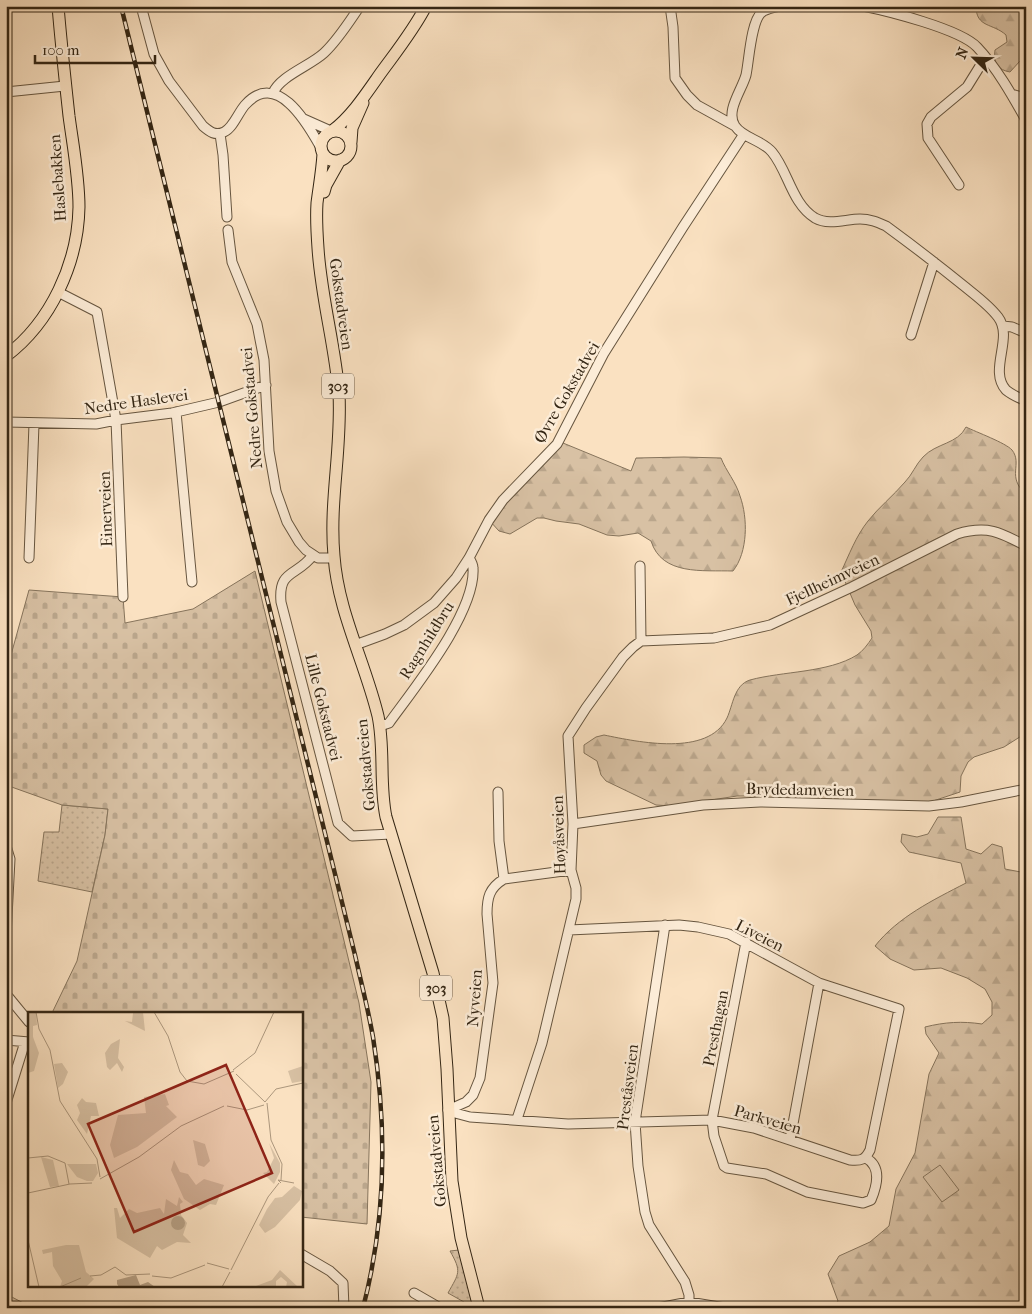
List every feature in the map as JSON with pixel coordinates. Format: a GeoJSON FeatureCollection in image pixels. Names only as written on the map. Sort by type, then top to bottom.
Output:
{"type":"FeatureCollection","features":[{"type":"Feature","properties":{"kind":"main road","name":"Haslebakken"},"geometry":{"type":"LineString","coordinates":[[6,356],[31,333],[49,307],[65,277],[74,247],[79,208],[58,6]]}},
{"type":"Feature","properties":{"kind":"main road","name":"303"},"geometry":{"type":"LineString","coordinates":[[322,150],[323,137],[341,124],[370,88],[409,34],[426,6]]}},
{"type":"Feature","properties":{"kind":"main road","name":"303"},"geometry":{"type":"LineString","coordinates":[[340,160],[350,151],[352,128],[370,88]]}},
{"type":"Feature","properties":{"kind":"main road"},"geometry":{"type":"LineString","coordinates":[[331,131],[343,132],[350,142]]}},
{"type":"Feature","properties":{"kind":"main road"},"geometry":{"type":"LineString","coordinates":[[322,150],[331,160],[340,160]]}},
{"type":"Feature","properties":{"kind":"main road","name":"Gokstadveien"},"geometry":{"type":"LineString","coordinates":[[322,150],[317,204],[318,246],[323,298],[338,393],[338,431],[333,499],[334,558],[340,598],[380,726],[382,794],[391,834],[438,995],[445,1040],[450,1153],[456,1209],[479,1308]]}},
{"type":"Feature","properties":{"kind":"main road","name":"Gokstadveien"},"geometry":{"type":"LineString","coordinates":[[318,246],[326,185],[340,160]]}},
{"type":"Feature","properties":{"kind":"street"},"geometry":{"type":"LineString","coordinates":[[141,6],[154,54],[169,81],[203,126],[210,132],[220,134],[229,128],[252,98],[262,93],[273,93],[282,98],[304,119],[322,150]]}},
{"type":"Feature","properties":{"kind":"street"},"geometry":{"type":"LineString","coordinates":[[273,93],[284,79],[305,68],[326,52],[360,6]]}},
{"type":"Feature","properties":{"kind":"street"},"geometry":{"type":"LineString","coordinates":[[670,6],[673,27],[675,78],[687,95],[697,105],[760,142],[773,154],[791,188],[805,208],[816,219],[828,222],[873,220],[886,226],[983,302],[998,317],[1003,326],[1004,335],[1000,368],[1002,382],[1010,393],[1026,402]]}},
{"type":"Feature","properties":{"kind":"street"},"geometry":{"type":"LineString","coordinates":[[735,126],[732,117],[733,110],[746,75],[757,19],[761,12],[779,6]]}},
{"type":"Feature","properties":{"kind":"street"},"geometry":{"type":"LineString","coordinates":[[863,6],[929,24],[966,39],[976,46],[985,58],[1011,94],[1026,120]]}},
{"type":"Feature","properties":{"kind":"street"},"geometry":{"type":"LineString","coordinates":[[959,185],[928,138],[927,124],[931,117],[967,87],[985,58]]}},
{"type":"Feature","properties":{"kind":"street"},"geometry":{"type":"LineString","coordinates":[[6,92],[66,86]]}},
{"type":"Feature","properties":{"kind":"street"},"geometry":{"type":"LineString","coordinates":[[1011,94],[1026,98]]}},
{"type":"Feature","properties":{"kind":"street"},"geometry":{"type":"LineString","coordinates":[[304,119],[331,131]]}},
{"type":"Feature","properties":{"kind":"street"},"geometry":{"type":"LineString","coordinates":[[220,134],[227,218]]}},
{"type":"Feature","properties":{"kind":"street","name":"Øvre Gokstadvei"},"geometry":{"type":"LineString","coordinates":[[355,645],[404,625],[434,603],[456,578],[489,520],[503,500],[557,444],[604,353],[744,134]]}},
{"type":"Feature","properties":{"kind":"street","name":"Nedre Gokstadvei"},"geometry":{"type":"LineString","coordinates":[[228,230],[233,268],[257,324],[264,360],[269,452],[276,491],[292,531],[299,542],[313,555]]}},
{"type":"Feature","properties":{"kind":"street"},"geometry":{"type":"LineString","coordinates":[[911,335],[934,262]]}},
{"type":"Feature","properties":{"kind":"street","name":"Einerveien"},"geometry":{"type":"LineString","coordinates":[[58,292],[97,312],[116,420],[123,597]]}},
{"type":"Feature","properties":{"kind":"street"},"geometry":{"type":"LineString","coordinates":[[1003,326],[1012,327],[1026,333]]}},
{"type":"Feature","properties":{"kind":"street","name":"Nedre Haslevei"},"geometry":{"type":"LineString","coordinates":[[6,422],[96,424],[176,412],[219,402],[266,385]]}},
{"type":"Feature","properties":{"kind":"street"},"geometry":{"type":"LineString","coordinates":[[176,412],[192,582]]}},
{"type":"Feature","properties":{"kind":"street"},"geometry":{"type":"LineString","coordinates":[[30,558],[34,424]]}},
{"type":"Feature","properties":{"kind":"street","name":"Fjellheimveien"},"geometry":{"type":"LineString","coordinates":[[641,641],[714,638],[770,625],[958,534],[971,530],[992,530],[1026,546]]}},
{"type":"Feature","properties":{"kind":"street"},"geometry":{"type":"LineString","coordinates":[[313,555],[318,558],[334,558]]}},
{"type":"Feature","properties":{"kind":"street","name":"Lille Gokstadvei"},"geometry":{"type":"LineString","coordinates":[[313,555],[302,567],[282,581],[280,592],[338,823],[352,836],[391,834]]}},
{"type":"Feature","properties":{"kind":"street","name":"Ragnhildbru"},"geometry":{"type":"LineString","coordinates":[[380,726],[389,723],[451,634],[465,607],[470,589],[473,568],[469,558]]}},
{"type":"Feature","properties":{"kind":"street"},"geometry":{"type":"LineString","coordinates":[[640,566],[641,641]]}},
{"type":"Feature","properties":{"kind":"street","name":"Høyåsveien"},"geometry":{"type":"LineString","coordinates":[[517,1120],[542,1043],[576,899],[576,888],[571,870],[573,824],[568,736],[623,657],[641,641]]}},
{"type":"Feature","properties":{"kind":"street","name":"Brydedamveien"},"geometry":{"type":"LineString","coordinates":[[573,824],[703,805],[760,802],[928,806],[961,802],[1026,789]]}},
{"type":"Feature","properties":{"kind":"street"},"geometry":{"type":"LineString","coordinates":[[498,792],[499,841],[504,880],[571,870]]}},
{"type":"Feature","properties":{"kind":"street"},"geometry":{"type":"LineString","coordinates":[[6,936],[10,859],[8,849]]}},
{"type":"Feature","properties":{"kind":"street","name":"Nyveien"},"geometry":{"type":"LineString","coordinates":[[448,1110],[466,1102],[473,1095],[480,1078],[493,983],[487,905],[488,897],[493,887],[504,880]]}},
{"type":"Feature","properties":{"kind":"street","name":"Liveien"},"geometry":{"type":"LineString","coordinates":[[569,930],[666,925],[698,927],[728,934],[820,983],[899,1009],[870,1150],[866,1158]]}},
{"type":"Feature","properties":{"kind":"street","name":"Preståsveien"},"geometry":{"type":"LineString","coordinates":[[666,925],[635,1122],[638,1166],[645,1212],[649,1225],[684,1282],[690,1302]]}},
{"type":"Feature","properties":{"kind":"street","name":"Presthagan"},"geometry":{"type":"LineString","coordinates":[[712,1120],[746,942]]}},
{"type":"Feature","properties":{"kind":"street"},"geometry":{"type":"LineString","coordinates":[[790,1140],[820,983]]}},
{"type":"Feature","properties":{"kind":"street"},"geometry":{"type":"LineString","coordinates":[[6,994],[28,1021]]}},
{"type":"Feature","properties":{"kind":"street"},"geometry":{"type":"LineString","coordinates":[[6,1040],[27,1042],[6,1103]]}},
{"type":"Feature","properties":{"kind":"street","name":"Parkveien"},"geometry":{"type":"LineString","coordinates":[[448,1110],[470,1117],[568,1124],[712,1120],[742,1125],[850,1160],[858,1161],[866,1158]]}},
{"type":"Feature","properties":{"kind":"street"},"geometry":{"type":"LineString","coordinates":[[712,1120],[714,1136],[725,1167],[766,1174],[807,1192],[822,1196],[863,1203],[871,1200],[877,1180],[876,1169],[873,1163],[866,1158]]}},
{"type":"Feature","properties":{"kind":"street"},"geometry":{"type":"LineString","coordinates":[[302,1255],[330,1271],[343,1282],[344,1308]]}},
{"type":"Feature","properties":{"kind":"street"},"geometry":{"type":"LineString","coordinates":[[414,1293],[440,1308]]}},
{"type":"Feature","properties":{"kind":"street"},"geometry":{"type":"LineString","coordinates":[[658,1308],[690,1302],[725,1308]]}},
{"type":"Feature","properties":{"kind":"green space"},"geometry":{"type":"Polygon","coordinates":[[[976,6],[1026,6],[1026,60],[1020,61],[1010,72],[999,68],[995,59],[995,50],[1007,42],[1006,35],[982,22],[977,13],[976,6]]]}},
{"type":"Feature","properties":{"kind":"green space"},"geometry":{"type":"Polygon","coordinates":[[[966,427],[1012,450],[1016,460],[1017,482],[1026,494],[1026,733],[1004,747],[974,757],[968,762],[961,776],[960,792],[930,802],[778,800],[753,796],[737,796],[672,806],[656,805],[606,781],[601,775],[597,761],[584,753],[584,745],[596,737],[604,735],[635,741],[671,744],[705,738],[718,730],[727,718],[737,691],[750,680],[833,665],[861,652],[872,638],[871,631],[855,605],[841,572],[850,552],[868,521],[896,492],[923,457],[928,452],[958,437],[966,427]]]}},
{"type":"Feature","properties":{"kind":"green space"},"geometry":{"type":"Polygon","coordinates":[[[563,443],[631,471],[636,458],[721,458],[734,481],[743,505],[744,514],[744,545],[742,554],[733,571],[685,569],[674,566],[656,552],[651,541],[638,533],[619,536],[607,535],[579,524],[544,518],[537,518],[510,534],[499,531],[489,520],[532,469],[563,443]]]}},
{"type":"Feature","properties":{"kind":"green space"},"geometry":{"type":"Polygon","coordinates":[[[255,571],[359,1003],[371,1082],[367,1224],[302,1217],[302,1012],[52,1012],[77,961],[105,835],[108,809],[62,805],[6,785],[6,673],[29,590],[123,597],[125,623],[193,609],[255,571]]]}},
{"type":"Feature","properties":{"kind":"green space"},"geometry":{"type":"Polygon","coordinates":[[[62,805],[108,809],[105,835],[92,892],[38,881],[44,832],[59,832],[62,805]]]}},
{"type":"Feature","properties":{"kind":"green space"},"geometry":{"type":"Polygon","coordinates":[[[938,817],[961,817],[966,849],[981,854],[992,844],[1002,847],[1005,869],[1026,873],[1026,1308],[834,1308],[838,1301],[828,1274],[839,1256],[870,1242],[889,1226],[896,1189],[915,1153],[929,1074],[939,1053],[926,1034],[925,1027],[954,1022],[982,1024],[992,1015],[992,1002],[985,989],[967,978],[941,968],[914,970],[890,959],[875,946],[894,926],[905,918],[966,883],[961,863],[909,852],[901,842],[902,834],[917,837],[928,834],[938,817]]]}},
{"type":"Feature","properties":{"kind":"green space"},"geometry":{"type":"Polygon","coordinates":[[[940,1165],[959,1190],[942,1202],[923,1177],[940,1165]]]}},
{"type":"Feature","properties":{"kind":"green space"},"geometry":{"type":"Polygon","coordinates":[[[459,1250],[474,1308],[462,1308],[464,1302],[448,1293],[458,1272],[450,1251],[459,1250]]]}},
{"type":"Feature","properties":{"kind":"green space"},"geometry":{"type":"Polygon","coordinates":[[[6,1294],[33,1308],[6,1308],[6,1294]]]}},
{"type":"Feature","properties":{"kind":"railway"},"geometry":{"type":"LineString","coordinates":[[121,6],[355,955],[373,1037],[381,1105],[382,1173],[376,1241],[371,1275],[363,1308]]}}]}
